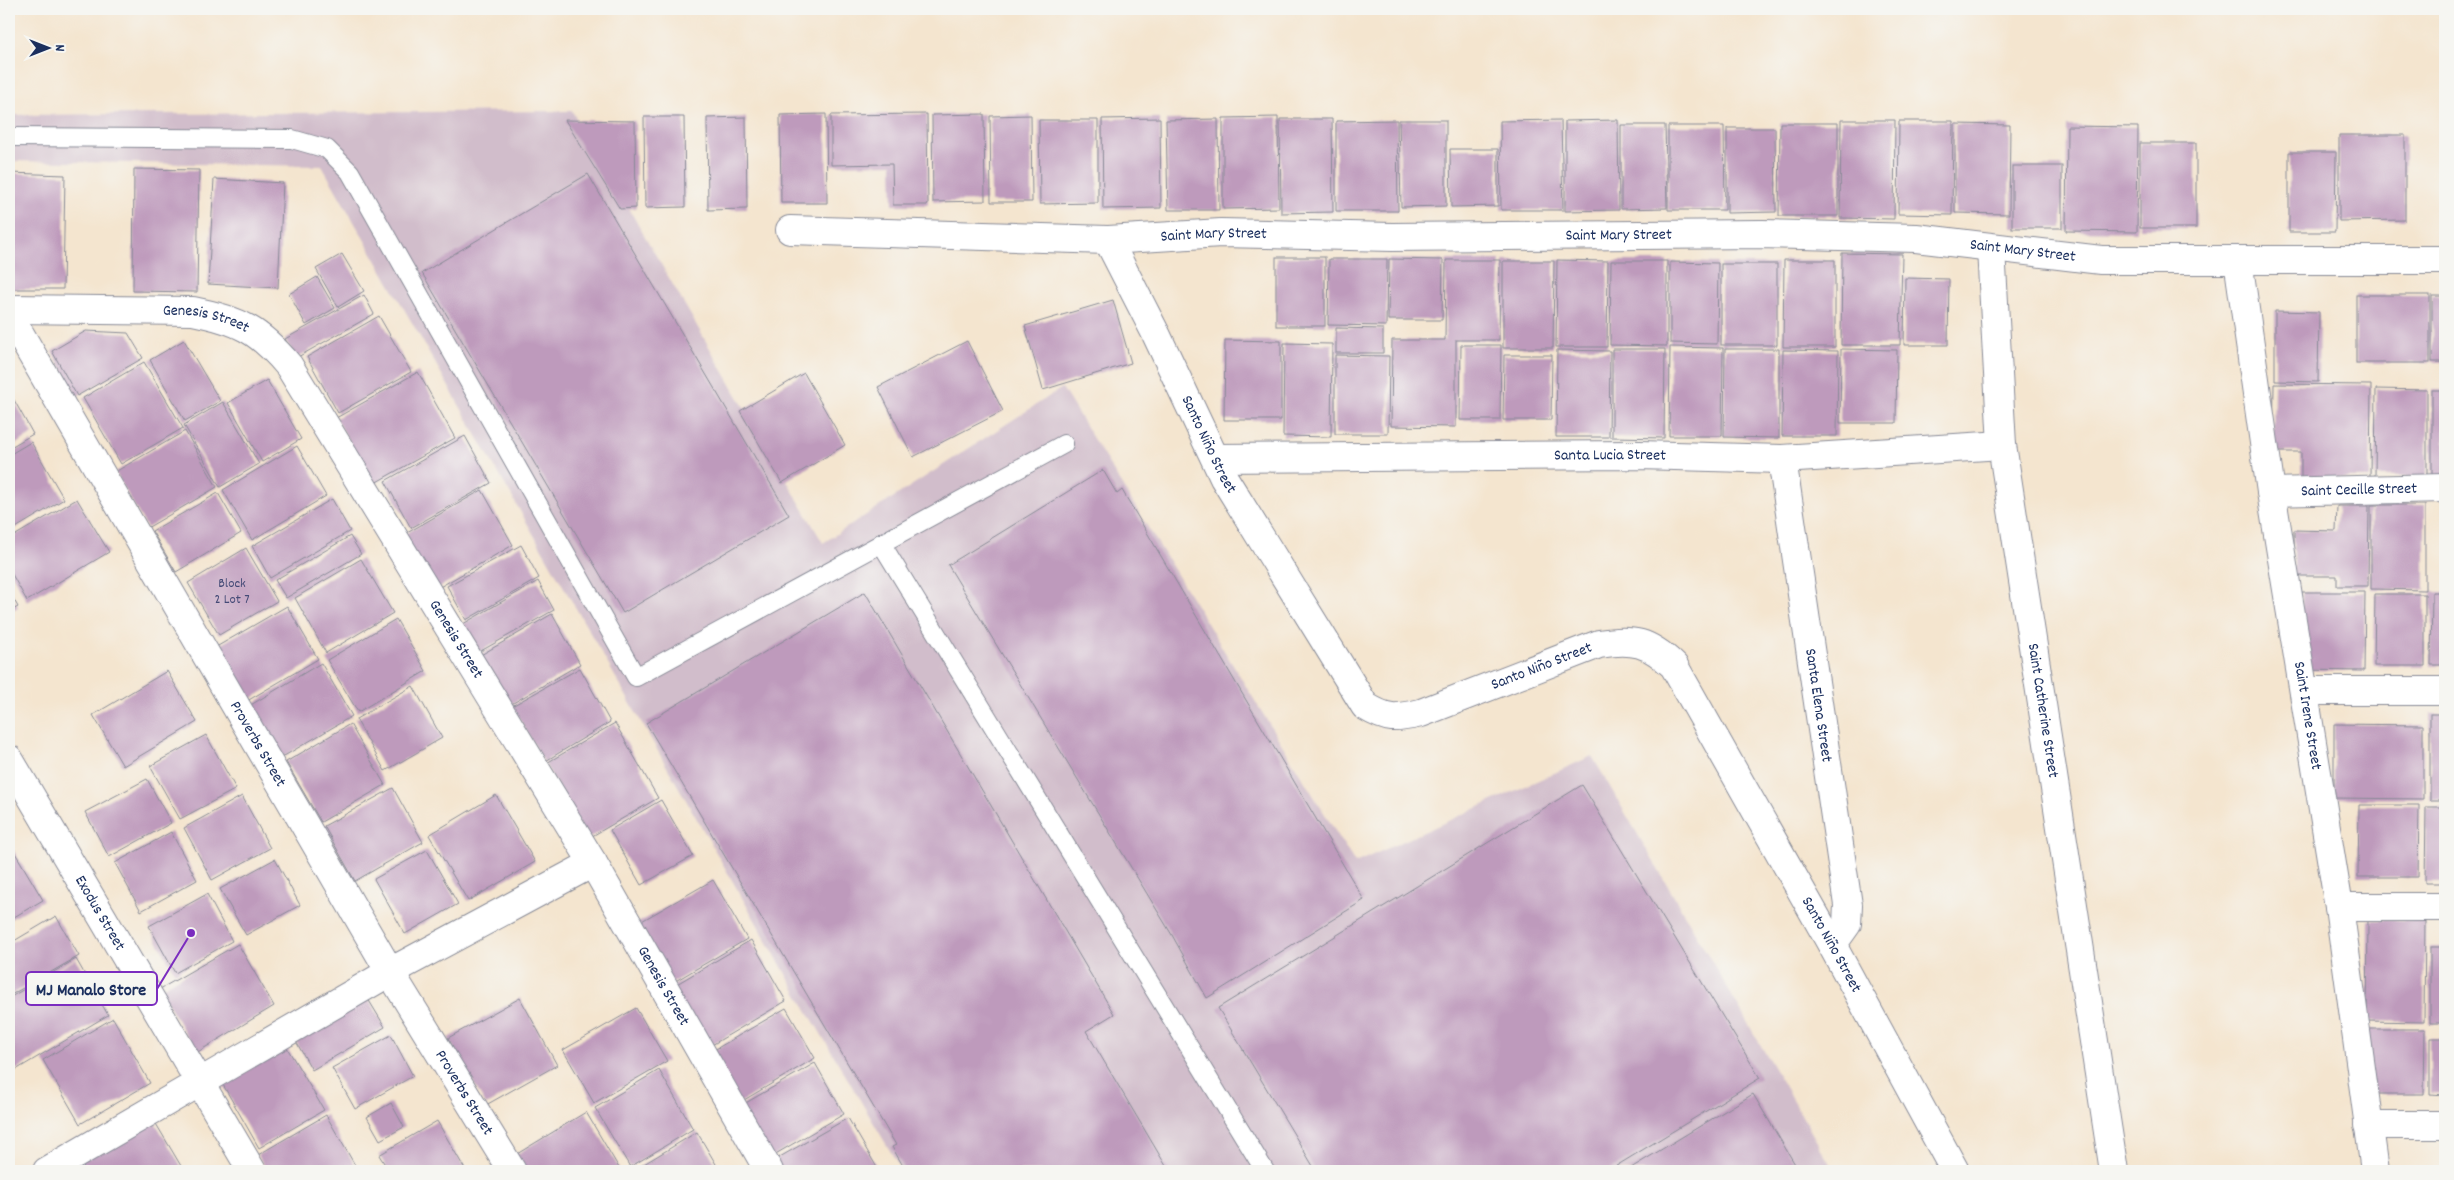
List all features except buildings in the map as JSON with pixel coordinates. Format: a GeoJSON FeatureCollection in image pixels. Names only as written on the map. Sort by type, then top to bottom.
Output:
{"type":"FeatureCollection","features":[{"type":"Feature","properties":{"kind":"street","name":"Saint Mary Street"},"geometry":{"type":"LineString","coordinates":[[790,230],[1108,240],[1221,233],[1392,237],[1762,234],[1916,238],[1991,249],[2101,260],[2445,260]]}},
{"type":"Feature","properties":{"kind":"street","name":"Santo Niño Street"},"geometry":{"type":"LineString","coordinates":[[1108,240],[1216,458],[1224,478],[1365,706],[1380,715],[1398,719],[1421,713],[1599,644],[1618,640],[1638,642],[1659,652],[1674,666],[1832,946],[1955,1171]]}},
{"type":"Feature","properties":{"kind":"street","name":"Saint Catherine Street"},"geometry":{"type":"LineString","coordinates":[[1991,249],[2002,445],[2114,1171]]}},
{"type":"Feature","properties":{"kind":"street","name":"Saint Irene Street"},"geometry":{"type":"LineString","coordinates":[[2238,260],[2271,492],[2339,907],[2375,1171]]}},
{"type":"Feature","properties":{"kind":"street","name":"Genesis Street"},"geometry":{"type":"LineString","coordinates":[[9,309],[193,311],[220,317],[248,328],[271,344],[289,366],[592,863],[770,1171]]}},
{"type":"Feature","properties":{"kind":"street","name":"Proverbs Street"},"geometry":{"type":"LineString","coordinates":[[9,315],[390,972],[512,1171]]}},
{"type":"Feature","properties":{"kind":"street","name":"Santa Lucia Street"},"geometry":{"type":"LineString","coordinates":[[1216,458],[1639,456],[1782,459],[2002,445]]}},
{"type":"Feature","properties":{"kind":"street","name":"Santa Elena Street"},"geometry":{"type":"LineString","coordinates":[[1782,459],[1848,905],[1847,924],[1832,946]]}},
{"type":"Feature","properties":{"kind":"street","name":"Saint Cecille Street"},"geometry":{"type":"LineString","coordinates":[[2271,492],[2445,488]]}},
{"type":"Feature","properties":{"kind":"street"},"geometry":{"type":"LineString","coordinates":[[2304,690],[2445,691]]}},
{"type":"Feature","properties":{"kind":"street","name":"Exodus Street"},"geometry":{"type":"LineString","coordinates":[[9,759],[252,1171]]}},
{"type":"Feature","properties":{"kind":"street"},"geometry":{"type":"LineString","coordinates":[[47,1171],[390,972],[592,863]]}},
{"type":"Feature","properties":{"kind":"street"},"geometry":{"type":"LineString","coordinates":[[2339,907],[2445,907]]}},
{"type":"Feature","properties":{"kind":"street"},"geometry":{"type":"LineString","coordinates":[[2368,1125],[2445,1125]]}},
{"type":"Feature","properties":{"kind":"lane"},"geometry":{"type":"LineString","coordinates":[[9,136],[292,139],[327,149],[350,172],[636,677],[1064,444]]}},
{"type":"Feature","properties":{"kind":"lane"},"geometry":{"type":"LineString","coordinates":[[881,544],[1265,1171]]}},
{"type":"Feature","properties":{"kind":"shaded area"},"geometry":{"type":"Polygon","coordinates":[[[572,111],[823,543],[1062,388],[1355,863],[1592,756],[1834,1171],[902,1171],[794,988],[322,166],[9,161],[9,115],[572,111]]]}},
{"type":"Feature","properties":{"kind":"place","name":"MJ Manalo Store"},"geometry":{"type":"Point","coordinates":[191,933]}}]}
